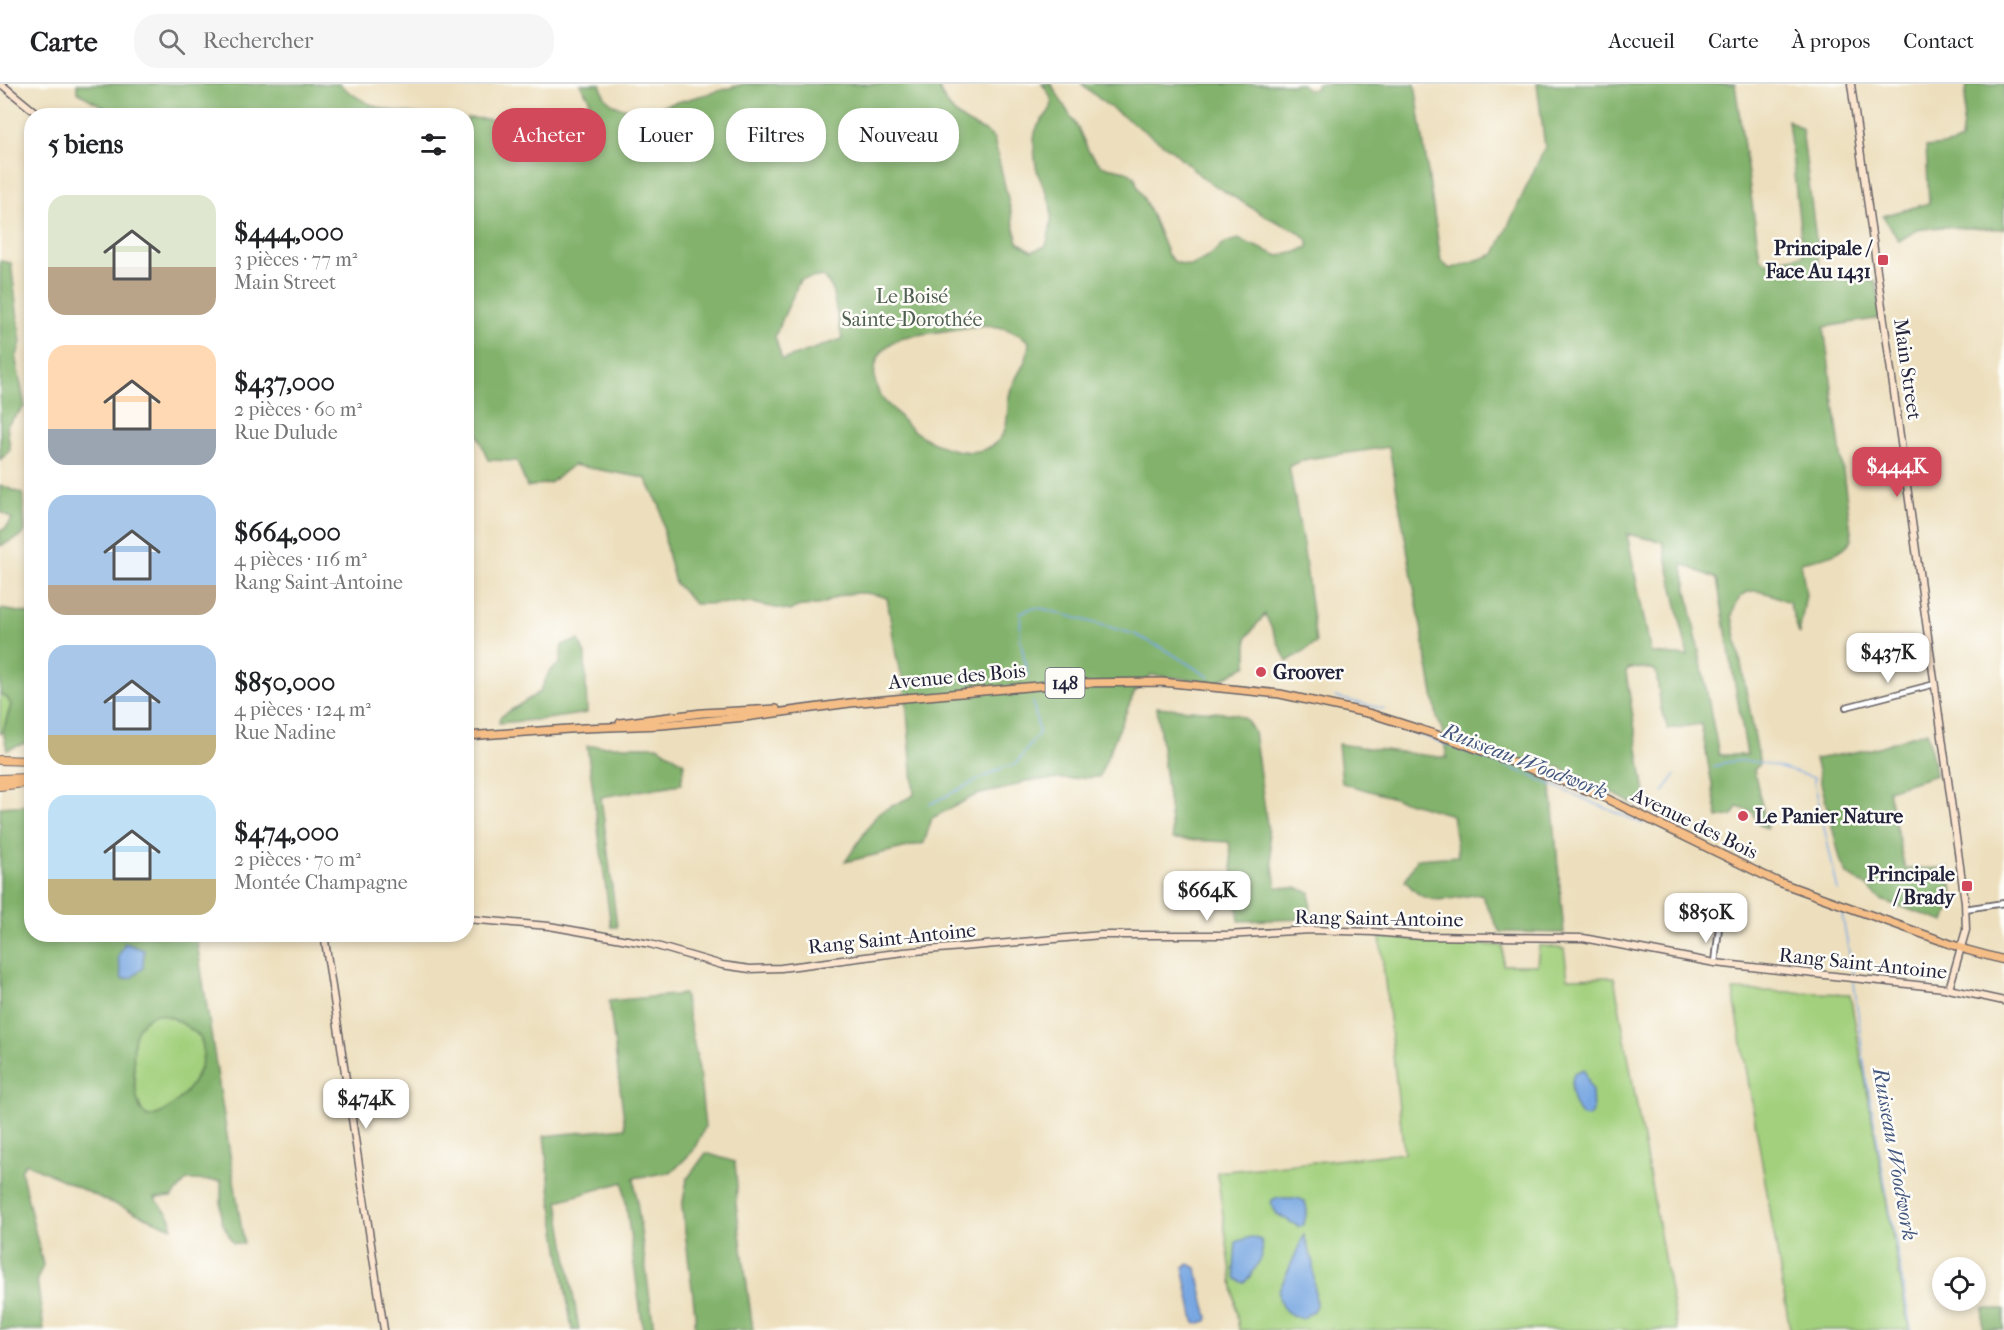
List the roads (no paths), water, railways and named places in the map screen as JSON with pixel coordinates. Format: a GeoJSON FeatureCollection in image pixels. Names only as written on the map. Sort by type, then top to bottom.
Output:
{"type":"FeatureCollection","features":[{"type":"Feature","properties":{"kind":"highway"},"geometry":{"type":"LineString","coordinates":[[0,760],[24,761]]}},
{"type":"Feature","properties":{"kind":"highway"},"geometry":{"type":"LineString","coordinates":[[0,779],[24,780]]}},
{"type":"Feature","properties":{"kind":"highway"},"geometry":{"type":"LineString","coordinates":[[0,786],[24,782]]}},
{"type":"Feature","properties":{"kind":"main road","name":"Avenue des Bois"},"geometry":{"type":"LineString","coordinates":[[474,737],[584,728],[702,712],[800,709],[1051,684],[1144,682],[1256,691],[1372,714],[1426,730],[1566,782],[1633,810],[1776,881],[1961,948],[2004,960]]}},
{"type":"Feature","properties":{"kind":"street"},"geometry":{"type":"LineString","coordinates":[[1,84],[30,108]]}},
{"type":"Feature","properties":{"kind":"street","name":"Main Street"},"geometry":{"type":"LineString","coordinates":[[1851,84],[1965,909],[1966,928],[1949,988]]}},
{"type":"Feature","properties":{"kind":"street"},"geometry":{"type":"LineString","coordinates":[[1846,706],[1935,684]]}},
{"type":"Feature","properties":{"kind":"street"},"geometry":{"type":"LineString","coordinates":[[1965,909],[2004,903]]}},
{"type":"Feature","properties":{"kind":"street","name":"Rang Saint-Antoine"},"geometry":{"type":"LineString","coordinates":[[474,921],[560,928],[650,944],[722,965],[750,969],[781,968],[915,951],[1090,936],[1227,935],[1311,930],[1421,936],[1583,938],[1715,963],[1949,988],[2004,1001]]}},
{"type":"Feature","properties":{"kind":"street"},"geometry":{"type":"LineString","coordinates":[[1715,963],[1719,927]]}},
{"type":"Feature","properties":{"kind":"street"},"geometry":{"type":"LineString","coordinates":[[325,942],[384,1330]]}},
{"type":"Feature","properties":{"kind":"water"},"geometry":{"type":"Polygon","coordinates":[[[125,943],[144,950],[143,968],[131,978],[122,979],[118,957],[125,943]]]}},
{"type":"Feature","properties":{"kind":"water"},"geometry":{"type":"Polygon","coordinates":[[[1584,1069],[1592,1092],[1593,1112],[1588,1117],[1581,1115],[1573,1100],[1571,1090],[1574,1073],[1584,1069]]]}},
{"type":"Feature","properties":{"kind":"water"},"geometry":{"type":"Polygon","coordinates":[[[1276,1198],[1297,1198],[1305,1201],[1307,1210],[1304,1224],[1299,1227],[1277,1214],[1271,1204],[1276,1198]]]}},
{"type":"Feature","properties":{"kind":"water"},"geometry":{"type":"Polygon","coordinates":[[[1304,1235],[1313,1263],[1316,1305],[1313,1311],[1302,1319],[1284,1310],[1280,1302],[1279,1291],[1304,1235]]]}},
{"type":"Feature","properties":{"kind":"water"},"geometry":{"type":"Polygon","coordinates":[[[1251,1237],[1261,1240],[1262,1251],[1255,1269],[1244,1283],[1236,1279],[1234,1270],[1236,1242],[1251,1237]]]}},
{"type":"Feature","properties":{"kind":"water"},"geometry":{"type":"Polygon","coordinates":[[[1189,1264],[1196,1268],[1208,1318],[1207,1321],[1196,1324],[1183,1267],[1189,1264]]]}},
{"type":"Feature","properties":{"kind":"waterway","name":"Ruisseau Woodwork"},"geometry":{"type":"LineString","coordinates":[[1028,676],[1020,637],[1021,612],[1033,608],[1134,634],[1166,650],[1209,677]]}},
{"type":"Feature","properties":{"kind":"waterway","name":"Ruisseau Woodwork"},"geometry":{"type":"LineString","coordinates":[[1335,697],[1384,709]]}},
{"type":"Feature","properties":{"kind":"waterway","name":"Ruisseau Woodwork"},"geometry":{"type":"LineString","coordinates":[[930,804],[1004,767],[1015,765],[1039,733],[1033,702]]}},
{"type":"Feature","properties":{"kind":"waterway","name":"Ruisseau Woodwork"},"geometry":{"type":"LineString","coordinates":[[1395,728],[1519,771],[1643,824]]}},
{"type":"Feature","properties":{"kind":"waterway","name":"Ruisseau Woodwork"},"geometry":{"type":"LineString","coordinates":[[1714,767],[1738,761],[1751,761],[1815,778],[1838,891]]}},
{"type":"Feature","properties":{"kind":"waterway","name":"Ruisseau Woodwork"},"geometry":{"type":"LineString","coordinates":[[1663,793],[1675,775]]}},
{"type":"Feature","properties":{"kind":"waterway","name":"Ruisseau Woodwork"},"geometry":{"type":"LineString","coordinates":[[1647,809],[1654,804]]}},
{"type":"Feature","properties":{"kind":"waterway","name":"Ruisseau Woodwork"},"geometry":{"type":"LineString","coordinates":[[1842,914],[1853,974]]}},
{"type":"Feature","properties":{"kind":"waterway","name":"Ruisseau Woodwork"},"geometry":{"type":"LineString","coordinates":[[1854,982],[1865,1070],[1911,1330]]}},
{"type":"Feature","properties":{"kind":"place","name":"Principale / Face Au 1431"},"geometry":{"type":"Point","coordinates":[1883,260]}},
{"type":"Feature","properties":{"kind":"place","name":"Groover"},"geometry":{"type":"Point","coordinates":[1261,672]}},
{"type":"Feature","properties":{"kind":"place","name":"Le Panier Nature"},"geometry":{"type":"Point","coordinates":[1743,816]}},
{"type":"Feature","properties":{"kind":"place","name":"Principale / Brady"},"geometry":{"type":"Point","coordinates":[1967,886]}},
{"type":"Feature","properties":{"kind":"park label","name":"Le Boisé Sainte-Dorothée"},"geometry":{"type":"Point","coordinates":[912,308]}}]}
